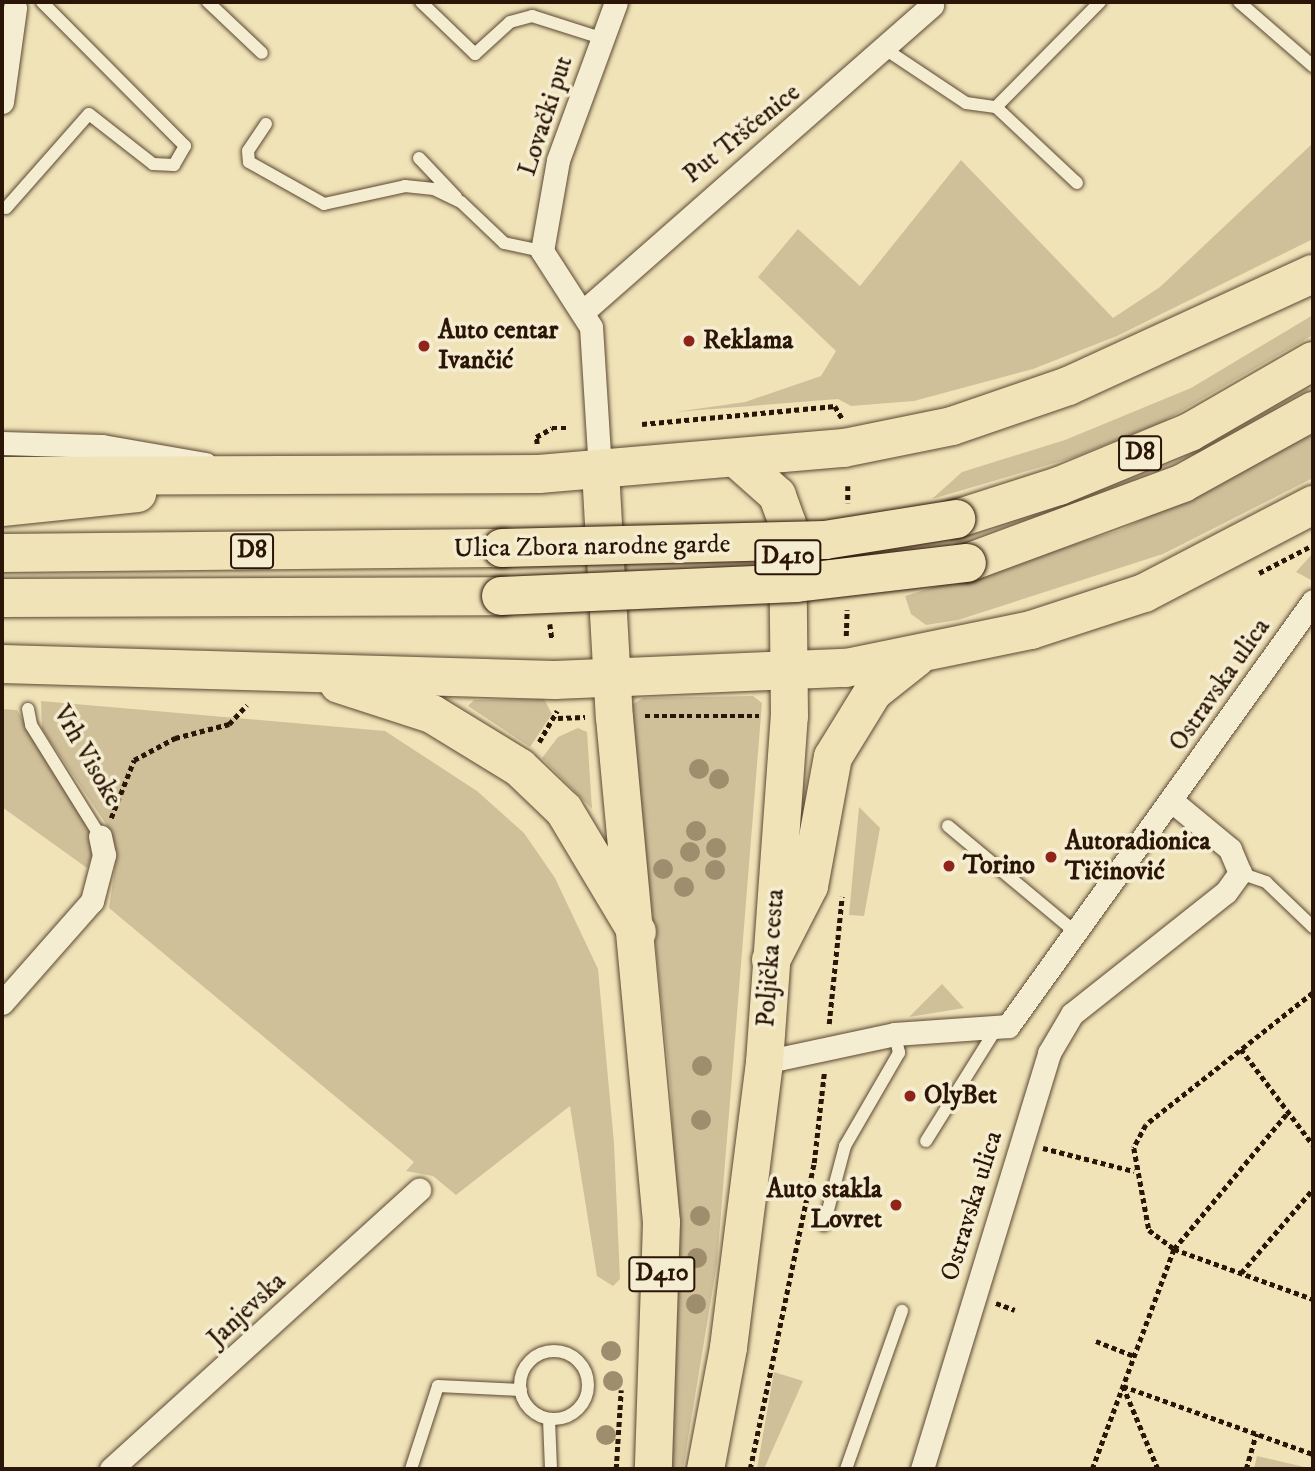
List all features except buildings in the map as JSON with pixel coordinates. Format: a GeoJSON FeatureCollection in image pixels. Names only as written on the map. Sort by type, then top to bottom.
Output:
{"type":"FeatureCollection","features":[{"type":"Feature","properties":{"kind":"highway"},"geometry":{"type":"LineString","coordinates":[[2,476],[242,476],[600,470],[740,462],[953,426],[1181,340],[1313,274]]}},
{"type":"Feature","properties":{"kind":"highway","name":"Ulica Zbora narodne garde"},"geometry":{"type":"LineString","coordinates":[[2,553],[502,548],[825,540],[956,519],[1059,486],[1190,432],[1313,361]]}},
{"type":"Feature","properties":{"kind":"highway","name":"Ulica Zbora narodne garde"},"geometry":{"type":"LineString","coordinates":[[2,598],[501,596],[796,583],[967,563],[1183,483],[1313,411]]}},
{"type":"Feature","properties":{"kind":"highway"},"geometry":{"type":"LineString","coordinates":[[2,507],[130,496],[173,475]]}},
{"type":"Feature","properties":{"kind":"highway"},"geometry":{"type":"LineString","coordinates":[[2,664],[322,674],[612,678],[790,671],[922,654],[1031,630],[1144,593],[1313,505]]}},
{"type":"Feature","properties":{"kind":"highway"},"geometry":{"type":"LineString","coordinates":[[771,960],[809,886],[833,757],[873,692],[922,654]]}},
{"type":"Feature","properties":{"kind":"highway"},"geometry":{"type":"LineString","coordinates":[[322,674],[355,693],[432,714],[520,768],[564,810],[637,932]]}},
{"type":"Feature","properties":{"kind":"main road","name":"Poljička cesta"},"geometry":{"type":"LineString","coordinates":[[705,1469],[728,1347],[764,1062],[790,671],[787,523],[777,495],[740,462]]}},
{"type":"Feature","properties":{"kind":"main road","name":"D410"},"geometry":{"type":"LineString","coordinates":[[600,470],[612,678],[637,932],[661,1222],[653,1469]]}},
{"type":"Feature","properties":{"kind":"street","name":"Lovački put"},"geometry":{"type":"LineString","coordinates":[[541,251],[558,160],[616,2]]}},
{"type":"Feature","properties":{"kind":"street","name":"Put Trščenice"},"geometry":{"type":"LineString","coordinates":[[585,310],[639,256],[885,49],[935,3]]}},
{"type":"Feature","properties":{"kind":"street"},"geometry":{"type":"LineString","coordinates":[[2,37],[16,5]]}},
{"type":"Feature","properties":{"kind":"street"},"geometry":{"type":"LineString","coordinates":[[2,102],[16,5]]}},
{"type":"Feature","properties":{"kind":"street"},"geometry":{"type":"LineString","coordinates":[[541,251],[585,310],[600,470]]}},
{"type":"Feature","properties":{"kind":"street"},"geometry":{"type":"LineString","coordinates":[[2,443],[115,448],[183,457],[242,476]]}},
{"type":"Feature","properties":{"kind":"street","name":"Ostravska ulica"},"geometry":{"type":"LineString","coordinates":[[994,1032],[1024,1011],[1313,601]]}},
{"type":"Feature","properties":{"kind":"street"},"geometry":{"type":"LineString","coordinates":[[1173,802],[1230,849],[1240,873]]}},
{"type":"Feature","properties":{"kind":"street","name":"Vrh Visoke"},"geometry":{"type":"LineString","coordinates":[[2,1003],[92,901],[104,855],[100,836]]}},
{"type":"Feature","properties":{"kind":"street","name":"Ostravska ulica"},"geometry":{"type":"LineString","coordinates":[[922,1469],[1049,1054],[1072,1014],[1226,892],[1240,873]]}},
{"type":"Feature","properties":{"kind":"street"},"geometry":{"type":"LineString","coordinates":[[764,1062],[827,1044],[895,1034],[994,1032]]}},
{"type":"Feature","properties":{"kind":"street","name":"Janjevska"},"geometry":{"type":"LineString","coordinates":[[111,1469],[419,1189]]}},
{"type":"Feature","properties":{"kind":"lane"},"geometry":{"type":"LineString","coordinates":[[6,208],[89,114],[153,164],[174,165],[185,146],[42,2]]}},
{"type":"Feature","properties":{"kind":"lane"},"geometry":{"type":"LineString","coordinates":[[208,2],[262,53]]}},
{"type":"Feature","properties":{"kind":"lane"},"geometry":{"type":"LineString","coordinates":[[421,2],[475,54],[510,22],[532,16],[601,38]]}},
{"type":"Feature","properties":{"kind":"lane"},"geometry":{"type":"LineString","coordinates":[[996,107],[1100,2]]}},
{"type":"Feature","properties":{"kind":"lane"},"geometry":{"type":"LineString","coordinates":[[1239,2],[1313,66]]}},
{"type":"Feature","properties":{"kind":"lane"},"geometry":{"type":"LineString","coordinates":[[885,49],[966,103],[996,107],[1077,183]]}},
{"type":"Feature","properties":{"kind":"lane"},"geometry":{"type":"LineString","coordinates":[[266,124],[248,151],[249,162],[324,204],[405,186],[461,202]]}},
{"type":"Feature","properties":{"kind":"lane"},"geometry":{"type":"LineString","coordinates":[[419,158],[504,243],[541,251]]}},
{"type":"Feature","properties":{"kind":"lane","name":"Vrh Visoke"},"geometry":{"type":"LineString","coordinates":[[28,709],[39,740],[100,836]]}},
{"type":"Feature","properties":{"kind":"lane"},"geometry":{"type":"LineString","coordinates":[[948,826],[1079,935]]}},
{"type":"Feature","properties":{"kind":"lane"},"geometry":{"type":"LineString","coordinates":[[1240,873],[1266,882],[1313,928]]}},
{"type":"Feature","properties":{"kind":"lane"},"geometry":{"type":"LineString","coordinates":[[926,1141],[994,1032]]}},
{"type":"Feature","properties":{"kind":"lane"},"geometry":{"type":"LineString","coordinates":[[824,1225],[845,1146],[899,1053],[895,1034]]}},
{"type":"Feature","properties":{"kind":"lane"},"geometry":{"type":"LineString","coordinates":[[846,1469],[902,1311]]}},
{"type":"Feature","properties":{"kind":"lane"},"geometry":{"type":"LineString","coordinates":[[555,1350],[577,1359],[588,1379],[584,1401],[569,1415],[549,1419],[530,1410],[521,1390],[533,1358],[555,1350]]}},
{"type":"Feature","properties":{"kind":"lane"},"geometry":{"type":"LineString","coordinates":[[411,1469],[438,1386],[521,1390]]}},
{"type":"Feature","properties":{"kind":"lane"},"geometry":{"type":"LineString","coordinates":[[549,1419],[551,1469]]}},
{"type":"Feature","properties":{"kind":"path"},"geometry":{"type":"LineString","coordinates":[[642,425],[835,405],[842,423]]}},
{"type":"Feature","properties":{"kind":"path"},"geometry":{"type":"LineString","coordinates":[[537,449],[536,437],[566,428]]}},
{"type":"Feature","properties":{"kind":"path"},"geometry":{"type":"LineString","coordinates":[[539,743],[558,718],[556,698]]}},
{"type":"Feature","properties":{"kind":"path"},"geometry":{"type":"LineString","coordinates":[[100,836],[134,760],[174,738],[229,724],[247,705]]}},
{"type":"Feature","properties":{"kind":"path"},"geometry":{"type":"LineString","coordinates":[[633,716],[771,716]]}},
{"type":"Feature","properties":{"kind":"path"},"geometry":{"type":"LineString","coordinates":[[558,718],[586,718]]}},
{"type":"Feature","properties":{"kind":"path"},"geometry":{"type":"LineString","coordinates":[[750,1469],[814,1163],[844,881]]}},
{"type":"Feature","properties":{"kind":"path"},"geometry":{"type":"LineString","coordinates":[[1313,993],[1146,1125],[1134,1148],[1134,1171],[1149,1230],[1174,1249],[1313,1299]]}},
{"type":"Feature","properties":{"kind":"path"},"geometry":{"type":"LineString","coordinates":[[1241,1049],[1313,1145]]}},
{"type":"Feature","properties":{"kind":"path"},"geometry":{"type":"LineString","coordinates":[[1092,1469],[1174,1249],[1289,1112]]}},
{"type":"Feature","properties":{"kind":"path"},"geometry":{"type":"LineString","coordinates":[[1020,1143],[1134,1171]]}},
{"type":"Feature","properties":{"kind":"path"},"geometry":{"type":"LineString","coordinates":[[1241,1273],[1313,1189]]}},
{"type":"Feature","properties":{"kind":"path"},"geometry":{"type":"LineString","coordinates":[[1096,1341],[1134,1356]]}},
{"type":"Feature","properties":{"kind":"path"},"geometry":{"type":"LineString","coordinates":[[615,1469],[621,1384]]}},
{"type":"Feature","properties":{"kind":"path"},"geometry":{"type":"LineString","coordinates":[[1123,1387],[1313,1454]]}},
{"type":"Feature","properties":{"kind":"path"},"geometry":{"type":"LineString","coordinates":[[1123,1387],[1158,1469]]}},
{"type":"Feature","properties":{"kind":"path"},"geometry":{"type":"LineString","coordinates":[[1246,1469],[1256,1433]]}},
{"type":"Feature","properties":{"kind":"shaded area"},"geometry":{"type":"Polygon","coordinates":[[[1313,143],[1313,239],[1117,336],[1033,369],[914,401],[851,406],[838,399],[675,412],[745,402],[821,376],[836,351],[758,277],[798,229],[860,286],[961,160],[1113,318],[1160,287],[1313,143]]]}},
{"type":"Feature","properties":{"kind":"shaded area"},"geometry":{"type":"Polygon","coordinates":[[[1313,315],[1313,335],[1162,422],[1075,457],[932,499],[962,472],[1065,440],[1191,388],[1313,315]]]}},
{"type":"Feature","properties":{"kind":"shaded area"},"geometry":{"type":"Polygon","coordinates":[[[1313,434],[1313,478],[1163,554],[958,620],[926,625],[911,614],[905,596],[1121,530],[1313,434]]]}},
{"type":"Feature","properties":{"kind":"shaded area"},"geometry":{"type":"Polygon","coordinates":[[[1313,553],[1313,581],[1296,572],[1313,553]]]}},
{"type":"Feature","properties":{"kind":"shaded area"},"geometry":{"type":"Polygon","coordinates":[[[753,696],[762,703],[717,1263],[683,1469],[669,1469],[678,1299],[671,1091],[630,706],[643,698],[753,696]]]}},
{"type":"Feature","properties":{"kind":"shaded area"},"geometry":{"type":"Polygon","coordinates":[[[544,699],[552,714],[530,747],[468,706],[474,700],[544,699]]]}},
{"type":"Feature","properties":{"kind":"shaded area"},"geometry":{"type":"Polygon","coordinates":[[[41,701],[385,731],[477,791],[524,833],[555,878],[598,969],[614,1143],[620,1279],[613,1286],[597,1276],[570,1106],[456,1195],[433,1176],[406,1171],[414,1162],[109,908],[117,854],[106,824],[42,729],[41,701]]]}},
{"type":"Feature","properties":{"kind":"shaded area"},"geometry":{"type":"Polygon","coordinates":[[[2,709],[17,710],[87,824],[94,850],[87,868],[2,807],[2,709]]]}},
{"type":"Feature","properties":{"kind":"shaded area"},"geometry":{"type":"Polygon","coordinates":[[[578,728],[587,732],[592,809],[542,758],[558,737],[578,728]]]}},
{"type":"Feature","properties":{"kind":"shaded area"},"geometry":{"type":"Polygon","coordinates":[[[859,807],[880,828],[864,916],[849,915],[859,807]]]}},
{"type":"Feature","properties":{"kind":"shaded area"},"geometry":{"type":"Polygon","coordinates":[[[942,984],[964,1008],[909,1017],[942,984]]]}},
{"type":"Feature","properties":{"kind":"shaded area"},"geometry":{"type":"Polygon","coordinates":[[[774,1372],[803,1381],[764,1469],[757,1469],[774,1372]]]}},
{"type":"Feature","properties":{"kind":"shaded area"},"geometry":{"type":"Polygon","coordinates":[[[1257,1456],[1313,1469],[1254,1469],[1257,1456]]]}},
{"type":"Feature","properties":{"kind":"place","name":"Reklama"},"geometry":{"type":"Point","coordinates":[689,341]}},
{"type":"Feature","properties":{"kind":"place","name":"Auto centar Ivančić"},"geometry":{"type":"Point","coordinates":[424,346]}},
{"type":"Feature","properties":{"kind":"place","name":"Autoradionica Tičinović"},"geometry":{"type":"Point","coordinates":[1051,857]}},
{"type":"Feature","properties":{"kind":"place","name":"Torino"},"geometry":{"type":"Point","coordinates":[949,866]}},
{"type":"Feature","properties":{"kind":"place","name":"OlyBet"},"geometry":{"type":"Point","coordinates":[910,1096]}},
{"type":"Feature","properties":{"kind":"place","name":"Auto stakla Lovret"},"geometry":{"type":"Point","coordinates":[896,1205]}}]}
